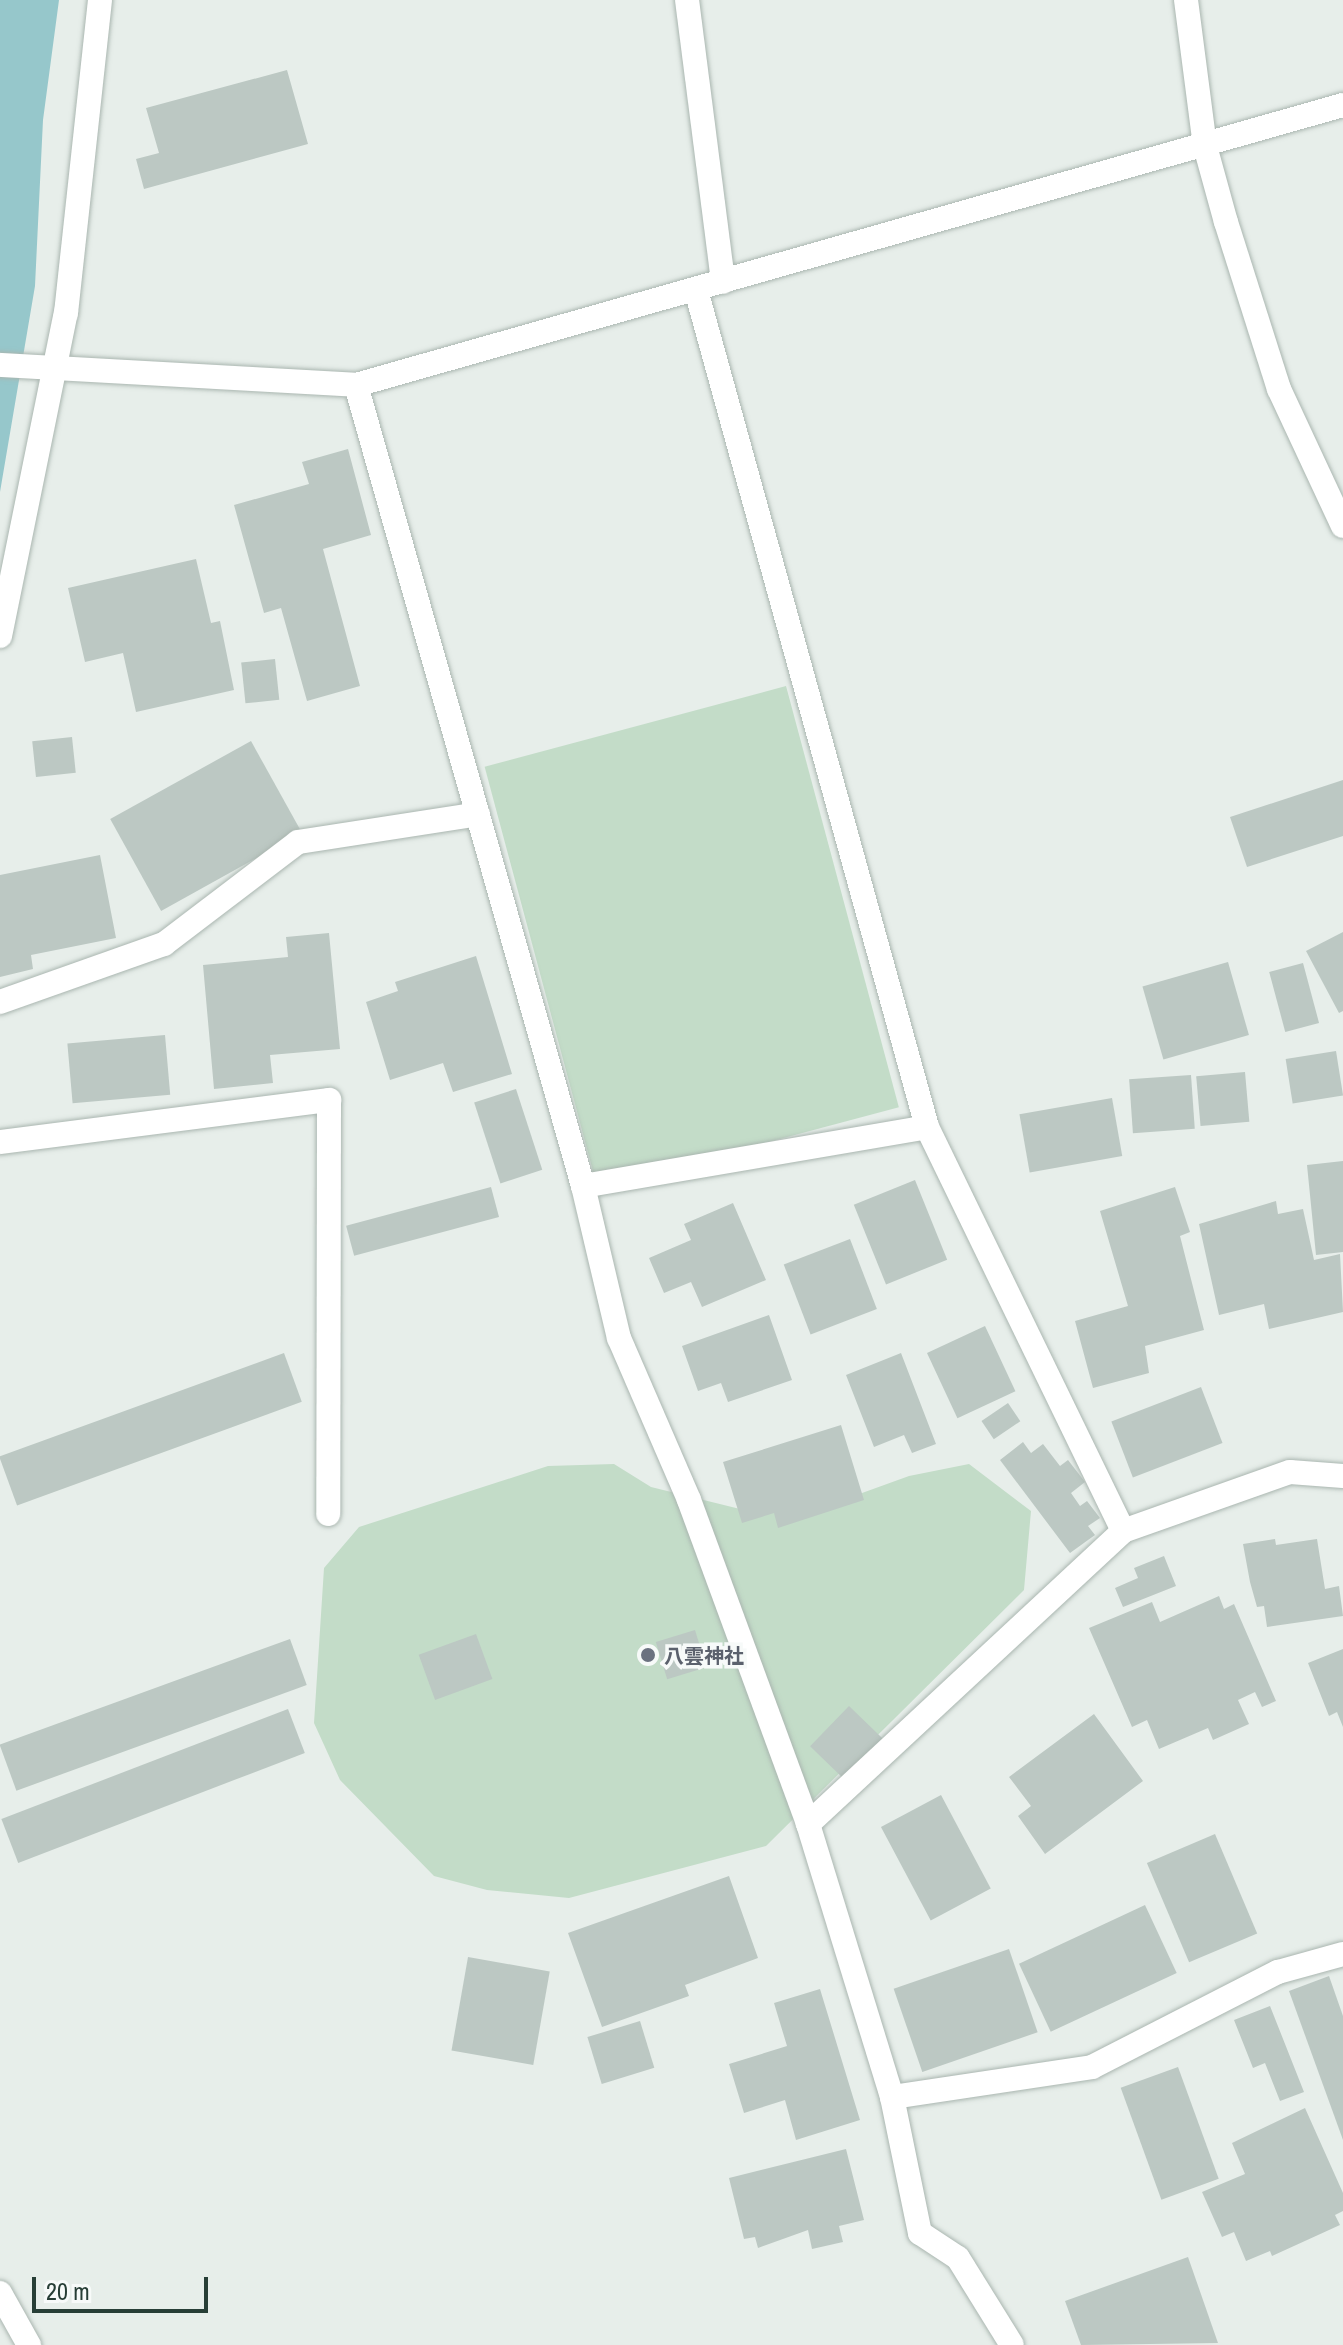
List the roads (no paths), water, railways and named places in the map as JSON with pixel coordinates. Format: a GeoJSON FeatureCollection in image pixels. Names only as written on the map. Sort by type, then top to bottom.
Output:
{"type":"FeatureCollection","features":[{"type":"Feature","properties":{"kind":"street"},"geometry":{"type":"LineString","coordinates":[[0,636],[66,313],[100,0]]}},
{"type":"Feature","properties":{"kind":"street"},"geometry":{"type":"LineString","coordinates":[[687,0],[723,282]]}},
{"type":"Feature","properties":{"kind":"street"},"geometry":{"type":"LineString","coordinates":[[1186,0],[1205,146],[1279,389],[1343,526]]}},
{"type":"Feature","properties":{"kind":"street"},"geometry":{"type":"LineString","coordinates":[[6,366],[356,385],[1343,105]]}},
{"type":"Feature","properties":{"kind":"street"},"geometry":{"type":"LineString","coordinates":[[696,290],[927,1127],[1123,1531]]}},
{"type":"Feature","properties":{"kind":"street"},"geometry":{"type":"LineString","coordinates":[[356,385],[583,1186],[619,1338],[689,1500],[808,1824],[892,2097],[920,2233],[958,2258],[1012,2345]]}},
{"type":"Feature","properties":{"kind":"street"},"geometry":{"type":"LineString","coordinates":[[0,1002],[164,944],[298,842],[478,814]]}},
{"type":"Feature","properties":{"kind":"street"},"geometry":{"type":"LineString","coordinates":[[0,1142],[329,1100],[328,1514]]}},
{"type":"Feature","properties":{"kind":"street"},"geometry":{"type":"LineString","coordinates":[[583,1186],[927,1127]]}},
{"type":"Feature","properties":{"kind":"street"},"geometry":{"type":"LineString","coordinates":[[808,1824],[1123,1531],[1290,1472],[1343,1476]]}},
{"type":"Feature","properties":{"kind":"street"},"geometry":{"type":"LineString","coordinates":[[892,2097],[1092,2067],[1278,1972],[1343,1954]]}},
{"type":"Feature","properties":{"kind":"street"},"geometry":{"type":"LineString","coordinates":[[0,2293],[29,2345]]}},
{"type":"Feature","properties":{"kind":"water"},"geometry":{"type":"Polygon","coordinates":[[[0,0],[59,0],[43,120],[35,286],[0,492],[0,0]]]}},
{"type":"Feature","properties":{"kind":"place","name":"八雲神社"},"geometry":{"type":"Point","coordinates":[648,1655]}}]}
